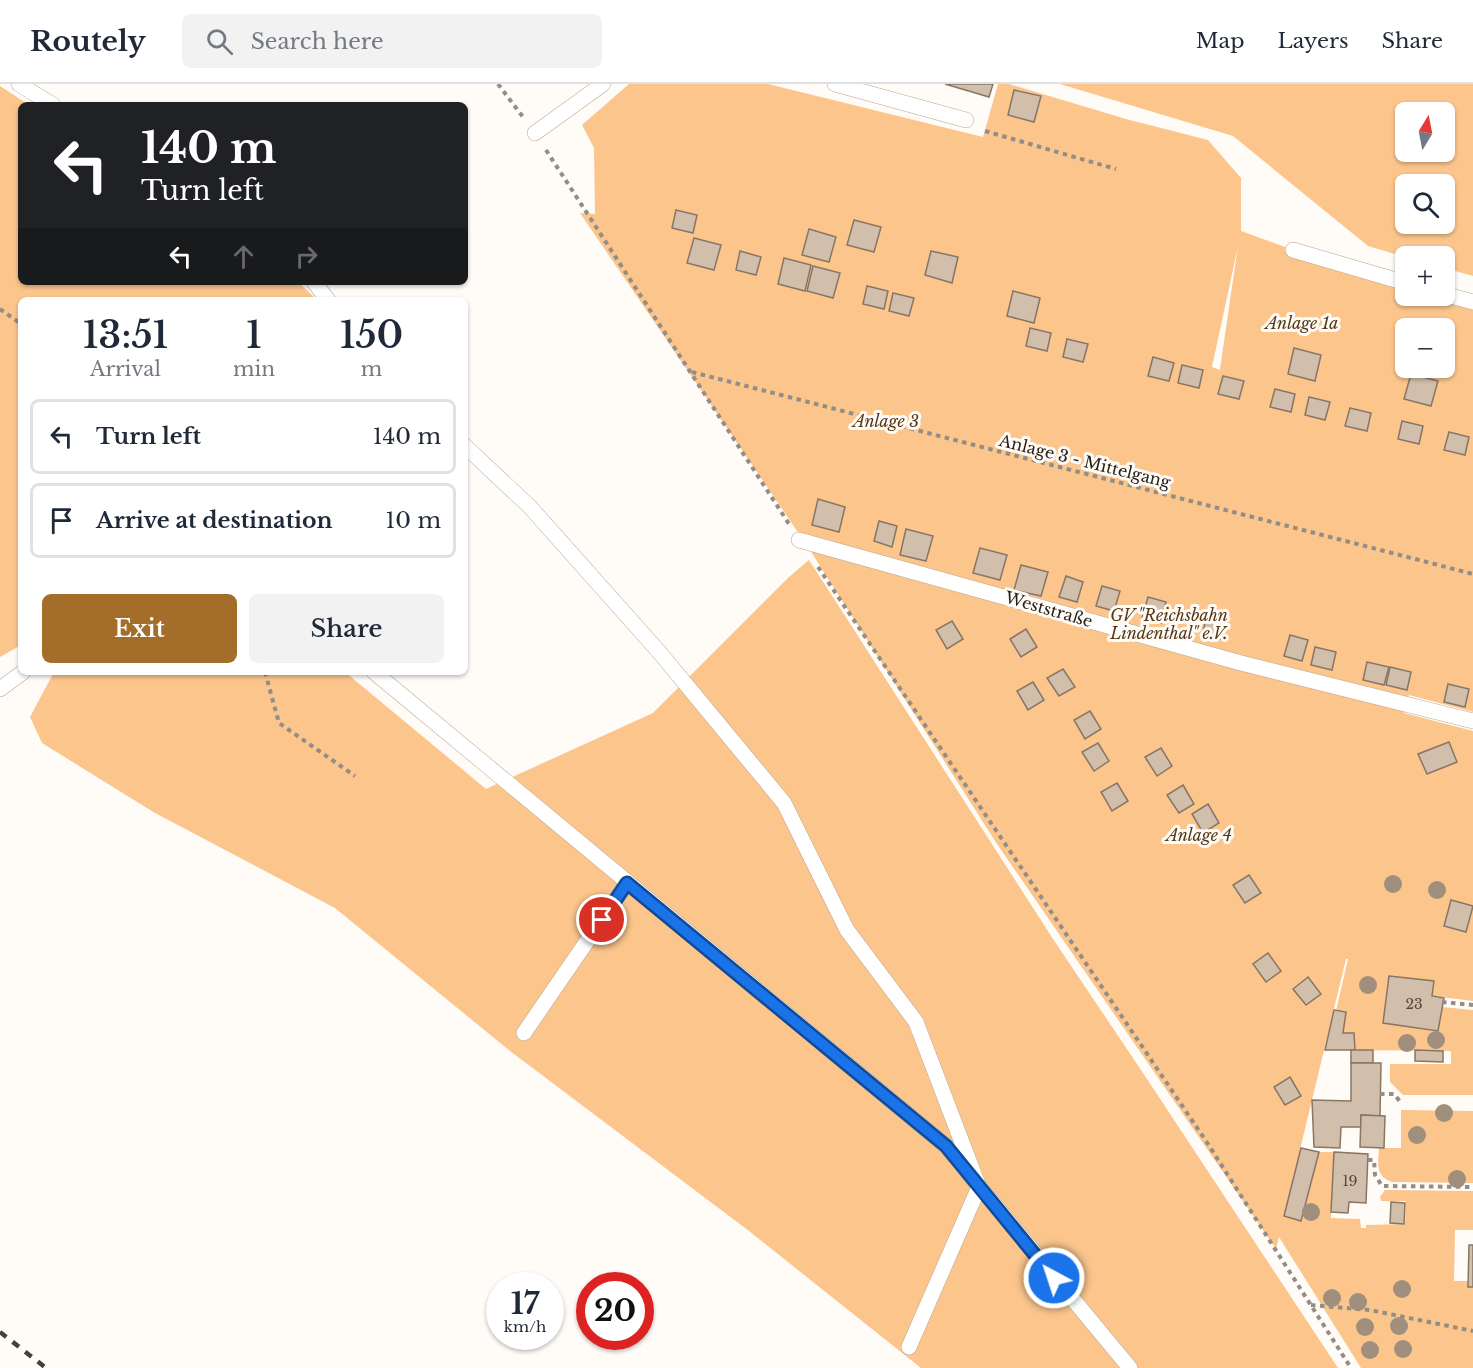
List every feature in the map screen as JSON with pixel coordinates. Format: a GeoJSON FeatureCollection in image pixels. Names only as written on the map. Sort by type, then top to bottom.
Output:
{"type":"FeatureCollection","features":[{"type":"Feature","properties":{"kind":"lane"},"geometry":{"type":"LineString","coordinates":[[19,84],[48,102]]}},
{"type":"Feature","properties":{"kind":"lane"},"geometry":{"type":"LineString","coordinates":[[535,134],[603,84]]}},
{"type":"Feature","properties":{"kind":"lane"},"geometry":{"type":"LineString","coordinates":[[835,84],[966,120]]}},
{"type":"Feature","properties":{"kind":"lane"},"geometry":{"type":"LineString","coordinates":[[1293,250],[1395,279]]}},
{"type":"Feature","properties":{"kind":"lane"},"geometry":{"type":"LineString","coordinates":[[316,285],[326,297]]}},
{"type":"Feature","properties":{"kind":"lane"},"geometry":{"type":"LineString","coordinates":[[1455,297],[1473,302]]}},
{"type":"Feature","properties":{"kind":"lane"},"geometry":{"type":"LineString","coordinates":[[468,449],[530,507],[660,653],[784,802],[847,930],[916,1022],[979,1187],[909,1347]]}},
{"type":"Feature","properties":{"kind":"lane","name":"Weststraße"},"geometry":{"type":"LineString","coordinates":[[800,540],[1241,663],[1473,722]]}},
{"type":"Feature","properties":{"kind":"lane"},"geometry":{"type":"LineString","coordinates":[[0,689],[19,675]]}},
{"type":"Feature","properties":{"kind":"lane"},"geometry":{"type":"LineString","coordinates":[[378,675],[946,1146],[1130,1368]]}},
{"type":"Feature","properties":{"kind":"lane"},"geometry":{"type":"LineString","coordinates":[[524,1033],[627,883]]}},
{"type":"Feature","properties":{"kind":"path"},"geometry":{"type":"LineString","coordinates":[[498,84],[535,134],[800,540],[1201,1134],[1351,1368]]}},
{"type":"Feature","properties":{"kind":"path"},"geometry":{"type":"LineString","coordinates":[[966,120],[982,130],[1116,169]]}},
{"type":"Feature","properties":{"kind":"path"},"geometry":{"type":"LineString","coordinates":[[0,309],[18,322]]}},
{"type":"Feature","properties":{"kind":"path","name":"Anlage 3 - Mittelgang"},"geometry":{"type":"LineString","coordinates":[[692,372],[1473,574]]}},
{"type":"Feature","properties":{"kind":"path"},"geometry":{"type":"LineString","coordinates":[[266,675],[279,723],[355,776]]}},
{"type":"Feature","properties":{"kind":"path"},"geometry":{"type":"LineString","coordinates":[[1442,1002],[1473,1005]]}},
{"type":"Feature","properties":{"kind":"path"},"geometry":{"type":"LineString","coordinates":[[1380,1094],[1394,1095],[1402,1104]]}},
{"type":"Feature","properties":{"kind":"path"},"geometry":{"type":"LineString","coordinates":[[1368,1160],[1374,1160],[1375,1175],[1382,1186],[1473,1187]]}},
{"type":"Feature","properties":{"kind":"path"},"geometry":{"type":"LineString","coordinates":[[1310,1305],[1370,1310],[1473,1331]]}},
{"type":"Feature","properties":{"kind":"green space","name":"GV \"Reichsbahn Lindenthal\" e.V."},"geometry":{"type":"Polygon","coordinates":[[[629,84],[768,84],[983,137],[998,84],[1009,84],[1126,119],[1208,140],[1241,178],[1241,231],[1293,250],[1395,280],[1395,306],[1455,306],[1455,298],[1473,302],[1473,712],[1409,695],[1404,713],[1473,731],[1473,1001],[1432,996],[1433,981],[1390,976],[1383,1022],[1442,1007],[1473,1010],[1473,1095],[1403,1095],[1390,1082],[1390,1064],[1451,1064],[1451,1051],[1354,1050],[1354,1033],[1343,1033],[1346,1012],[1336,1011],[1348,959],[1346,959],[1284,1216],[1301,1221],[1319,1152],[1334,1152],[1331,1218],[1360,1219],[1361,1228],[1366,1228],[1366,1225],[1405,1224],[1406,1201],[1381,1201],[1380,1197],[1385,1190],[1473,1191],[1473,1230],[1455,1230],[1454,1281],[1468,1281],[1473,1287],[1473,1368],[1361,1368],[1279,1237],[1276,1249],[997,844],[806,544],[580,213],[595,214],[594,148],[582,125],[629,84]],[[1238,246],[1212,367],[1220,369],[1238,246]]]}},
{"type":"Feature","properties":{"kind":"green space"},"geometry":{"type":"Polygon","coordinates":[[[1060,84],[1473,84],[1473,276],[1455,271],[1455,246],[1395,246],[1395,254],[1368,246],[1233,136],[1060,84]]]}},
{"type":"Feature","properties":{"kind":"green space"},"geometry":{"type":"Polygon","coordinates":[[[0,86],[24,102],[18,102],[18,285],[301,285],[313,297],[18,297],[18,647],[0,657],[0,86]]]}},
{"type":"Feature","properties":{"kind":"green space"},"geometry":{"type":"Polygon","coordinates":[[[809,560],[1055,942],[1338,1368],[921,1368],[749,1231],[510,1051],[335,908],[155,813],[42,743],[30,717],[52,675],[349,675],[486,789],[653,713],[789,577],[809,560]]]}},
{"type":"Feature","properties":{"kind":"green space"},"geometry":{"type":"Polygon","coordinates":[[[1401,1110],[1473,1111],[1473,1183],[1392,1182],[1380,1173],[1379,1148],[1401,1148],[1401,1110]]]}},
{"type":"Feature","properties":{"kind":"building"},"geometry":{"type":"Polygon","coordinates":[[[945,84],[993,84],[989,97],[945,84]]]}},
{"type":"Feature","properties":{"kind":"building"},"geometry":{"type":"Polygon","coordinates":[[[1014,90],[1041,96],[1034,122],[1008,115],[1014,90]]]}},
{"type":"Feature","properties":{"kind":"building"},"geometry":{"type":"Polygon","coordinates":[[[676,210],[697,215],[693,233],[672,228],[676,210]]]}},
{"type":"Feature","properties":{"kind":"building"},"geometry":{"type":"Polygon","coordinates":[[[854,220],[881,227],[874,252],[847,245],[854,220]]]}},
{"type":"Feature","properties":{"kind":"building"},"geometry":{"type":"Polygon","coordinates":[[[809,229],[836,237],[829,262],[802,255],[809,229]]]}},
{"type":"Feature","properties":{"kind":"building"},"geometry":{"type":"Polygon","coordinates":[[[694,238],[721,245],[714,270],[687,263],[694,238]]]}},
{"type":"Feature","properties":{"kind":"building"},"geometry":{"type":"Polygon","coordinates":[[[740,251],[761,257],[756,275],[736,270],[740,251]]]}},
{"type":"Feature","properties":{"kind":"building"},"geometry":{"type":"Polygon","coordinates":[[[931,251],[958,257],[952,283],[925,275],[931,251]]]}},
{"type":"Feature","properties":{"kind":"building"},"geometry":{"type":"Polygon","coordinates":[[[784,258],[811,265],[805,291],[778,284],[784,258]]]}},
{"type":"Feature","properties":{"kind":"building"},"geometry":{"type":"Polygon","coordinates":[[[813,266],[840,273],[833,298],[807,291],[813,266]]]}},
{"type":"Feature","properties":{"kind":"building"},"geometry":{"type":"Polygon","coordinates":[[[867,286],[888,291],[884,309],[863,304],[867,286]]]}},
{"type":"Feature","properties":{"kind":"building"},"geometry":{"type":"Polygon","coordinates":[[[1013,291],[1040,298],[1034,323],[1007,316],[1013,291]]]}},
{"type":"Feature","properties":{"kind":"building"},"geometry":{"type":"Polygon","coordinates":[[[893,293],[914,298],[909,316],[889,311],[893,293]]]}},
{"type":"Feature","properties":{"kind":"building"},"geometry":{"type":"Polygon","coordinates":[[[1030,328],[1051,333],[1047,351],[1026,346],[1030,328]]]}},
{"type":"Feature","properties":{"kind":"building"},"geometry":{"type":"Polygon","coordinates":[[[1067,339],[1088,344],[1083,362],[1063,357],[1067,339]]]}},
{"type":"Feature","properties":{"kind":"building"},"geometry":{"type":"Polygon","coordinates":[[[1294,348],[1321,355],[1315,381],[1288,374],[1294,348]]]}},
{"type":"Feature","properties":{"kind":"building"},"geometry":{"type":"Polygon","coordinates":[[[1153,357],[1174,363],[1169,381],[1148,376],[1153,357]]]}},
{"type":"Feature","properties":{"kind":"building"},"geometry":{"type":"Polygon","coordinates":[[[1182,365],[1203,370],[1199,388],[1178,383],[1182,365]]]}},
{"type":"Feature","properties":{"kind":"building"},"geometry":{"type":"Polygon","coordinates":[[[1223,376],[1244,381],[1239,399],[1218,394],[1223,376]]]}},
{"type":"Feature","properties":{"kind":"building"},"geometry":{"type":"Polygon","coordinates":[[[1410,378],[1438,381],[1431,406],[1404,399],[1410,378]]]}},
{"type":"Feature","properties":{"kind":"building"},"geometry":{"type":"Polygon","coordinates":[[[1275,389],[1295,394],[1291,412],[1270,407],[1275,389]]]}},
{"type":"Feature","properties":{"kind":"building"},"geometry":{"type":"Polygon","coordinates":[[[1309,397],[1330,402],[1325,420],[1305,415],[1309,397]]]}},
{"type":"Feature","properties":{"kind":"building"},"geometry":{"type":"Polygon","coordinates":[[[1350,408],[1371,413],[1367,431],[1345,426],[1350,408]]]}},
{"type":"Feature","properties":{"kind":"building"},"geometry":{"type":"Polygon","coordinates":[[[1402,421],[1423,426],[1419,444],[1398,439],[1402,421]]]}},
{"type":"Feature","properties":{"kind":"building"},"geometry":{"type":"Polygon","coordinates":[[[1449,432],[1469,437],[1465,455],[1444,450],[1449,432]]]}},
{"type":"Feature","properties":{"kind":"building"},"geometry":{"type":"Polygon","coordinates":[[[818,499],[845,507],[839,532],[812,525],[818,499]]]}},
{"type":"Feature","properties":{"kind":"building"},"geometry":{"type":"Polygon","coordinates":[[[879,521],[897,526],[892,547],[874,541],[879,521]]]}},
{"type":"Feature","properties":{"kind":"building"},"geometry":{"type":"Polygon","coordinates":[[[906,529],[933,536],[926,561],[900,555],[906,529]]]}},
{"type":"Feature","properties":{"kind":"building"},"geometry":{"type":"Polygon","coordinates":[[[980,548],[1007,555],[1000,580],[973,573],[980,548]]]}},
{"type":"Feature","properties":{"kind":"building"},"geometry":{"type":"Polygon","coordinates":[[[1021,565],[1048,572],[1041,596],[1014,590],[1021,565]]]}},
{"type":"Feature","properties":{"kind":"building"},"geometry":{"type":"Polygon","coordinates":[[[1066,576],[1083,582],[1077,602],[1059,597],[1066,576]]]}},
{"type":"Feature","properties":{"kind":"building"},"geometry":{"type":"Polygon","coordinates":[[[1102,586],[1120,591],[1114,611],[1096,606],[1102,586]]]}},
{"type":"Feature","properties":{"kind":"building"},"geometry":{"type":"Polygon","coordinates":[[[1148,597],[1166,602],[1161,623],[1142,618],[1148,597]]]}},
{"type":"Feature","properties":{"kind":"building"},"geometry":{"type":"Polygon","coordinates":[[[1208,613],[1226,618],[1220,639],[1202,634],[1208,613]]]}},
{"type":"Feature","properties":{"kind":"building"},"geometry":{"type":"Polygon","coordinates":[[[952,621],[963,639],[947,649],[936,630],[952,621]]]}},
{"type":"Feature","properties":{"kind":"building"},"geometry":{"type":"Polygon","coordinates":[[[1026,629],[1037,647],[1021,657],[1010,639],[1026,629]]]}},
{"type":"Feature","properties":{"kind":"building"},"geometry":{"type":"Polygon","coordinates":[[[1290,635],[1308,640],[1302,661],[1284,656],[1290,635]]]}},
{"type":"Feature","properties":{"kind":"building"},"geometry":{"type":"Polygon","coordinates":[[[1315,647],[1336,652],[1332,670],[1311,665],[1315,647]]]}},
{"type":"Feature","properties":{"kind":"building"},"geometry":{"type":"Polygon","coordinates":[[[1367,662],[1389,667],[1384,685],[1363,680],[1367,662]]]}},
{"type":"Feature","properties":{"kind":"building"},"geometry":{"type":"Polygon","coordinates":[[[1390,667],[1411,672],[1407,690],[1386,685],[1390,667]]]}},
{"type":"Feature","properties":{"kind":"building"},"geometry":{"type":"Polygon","coordinates":[[[1063,669],[1075,687],[1059,696],[1047,678],[1063,669]]]}},
{"type":"Feature","properties":{"kind":"building"},"geometry":{"type":"Polygon","coordinates":[[[1033,682],[1044,700],[1028,710],[1017,691],[1033,682]]]}},
{"type":"Feature","properties":{"kind":"building"},"geometry":{"type":"Polygon","coordinates":[[[1448,684],[1469,689],[1465,707],[1444,702],[1448,684]]]}},
{"type":"Feature","properties":{"kind":"building"},"geometry":{"type":"Polygon","coordinates":[[[1090,711],[1101,729],[1085,739],[1074,720],[1090,711]]]}},
{"type":"Feature","properties":{"kind":"building"},"geometry":{"type":"Polygon","coordinates":[[[1449,742],[1457,762],[1427,774],[1418,754],[1449,742]]]}},
{"type":"Feature","properties":{"kind":"building"},"geometry":{"type":"Polygon","coordinates":[[[1098,743],[1109,761],[1094,771],[1082,752],[1098,743]]]}},
{"type":"Feature","properties":{"kind":"building"},"geometry":{"type":"Polygon","coordinates":[[[1161,748],[1172,766],[1157,776],[1145,757],[1161,748]]]}},
{"type":"Feature","properties":{"kind":"building"},"geometry":{"type":"Polygon","coordinates":[[[1117,783],[1128,801],[1112,811],[1101,792],[1117,783]]]}},
{"type":"Feature","properties":{"kind":"building"},"geometry":{"type":"Polygon","coordinates":[[[1183,785],[1194,804],[1179,813],[1167,795],[1183,785]]]}},
{"type":"Feature","properties":{"kind":"building"},"geometry":{"type":"Polygon","coordinates":[[[1208,804],[1219,823],[1203,833],[1192,814],[1208,804]]]}},
{"type":"Feature","properties":{"kind":"building"},"geometry":{"type":"Polygon","coordinates":[[[1249,875],[1261,893],[1245,903],[1233,885],[1249,875]]]}},
{"type":"Feature","properties":{"kind":"building"},"geometry":{"type":"Polygon","coordinates":[[[1451,900],[1473,906],[1466,932],[1444,926],[1451,900]]]}},
{"type":"Feature","properties":{"kind":"building"},"geometry":{"type":"Polygon","coordinates":[[[1268,953],[1281,971],[1266,982],[1253,964],[1268,953]]]}},
{"type":"Feature","properties":{"kind":"building"},"geometry":{"type":"Polygon","coordinates":[[[1389,976],[1434,981],[1432,996],[1444,998],[1438,1031],[1383,1023],[1389,976]]]}},
{"type":"Feature","properties":{"kind":"building"},"geometry":{"type":"Polygon","coordinates":[[[1308,977],[1321,994],[1306,1005],[1293,989],[1308,977]]]}},
{"type":"Feature","properties":{"kind":"building"},"geometry":{"type":"Polygon","coordinates":[[[1334,1010],[1346,1012],[1343,1033],[1354,1033],[1355,1050],[1325,1050],[1334,1010]]]}},
{"type":"Feature","properties":{"kind":"building"},"geometry":{"type":"Polygon","coordinates":[[[1351,1050],[1373,1050],[1373,1063],[1351,1063],[1351,1050]]]}},
{"type":"Feature","properties":{"kind":"building"},"geometry":{"type":"Polygon","coordinates":[[[1415,1050],[1443,1051],[1443,1062],[1415,1061],[1415,1050]]]}},
{"type":"Feature","properties":{"kind":"building"},"geometry":{"type":"Polygon","coordinates":[[[1351,1063],[1381,1063],[1380,1116],[1361,1115],[1361,1127],[1341,1127],[1340,1148],[1314,1147],[1312,1100],[1351,1101],[1351,1063]]]}},
{"type":"Feature","properties":{"kind":"building"},"geometry":{"type":"Polygon","coordinates":[[[1290,1077],[1301,1096],[1285,1105],[1274,1087],[1290,1077]]]}},
{"type":"Feature","properties":{"kind":"building"},"geometry":{"type":"Polygon","coordinates":[[[1361,1115],[1385,1116],[1384,1148],[1360,1147],[1361,1115]]]}},
{"type":"Feature","properties":{"kind":"building"},"geometry":{"type":"Polygon","coordinates":[[[1301,1148],[1319,1152],[1301,1221],[1284,1216],[1301,1148]]]}},
{"type":"Feature","properties":{"kind":"building"},"geometry":{"type":"Polygon","coordinates":[[[1334,1152],[1368,1154],[1366,1203],[1349,1202],[1348,1213],[1331,1212],[1334,1152]]]}},
{"type":"Feature","properties":{"kind":"building"},"geometry":{"type":"Polygon","coordinates":[[[1391,1202],[1405,1203],[1404,1224],[1390,1223],[1391,1202]]]}},
{"type":"Feature","properties":{"kind":"building"},"geometry":{"type":"Polygon","coordinates":[[[1469,1245],[1473,1245],[1473,1287],[1468,1287],[1469,1245]]]}},
{"type":"Feature","properties":{"kind":"railway"},"geometry":{"type":"LineString","coordinates":[[0,1332],[46,1368]]}},
{"type":"Feature","properties":{"kind":"route"},"geometry":{"type":"LineString","coordinates":[[602,920],[627,883],[946,1146],[1054,1278]]}},
{"type":"Feature","properties":{"kind":"park label","name":"Anlage 1a"},"geometry":{"type":"Point","coordinates":[1302,323]}},
{"type":"Feature","properties":{"kind":"park label","name":"Anlage 3"},"geometry":{"type":"Point","coordinates":[886,421]}},
{"type":"Feature","properties":{"kind":"park label","name":"Anlage 4"},"geometry":{"type":"Point","coordinates":[1199,835]}}]}
